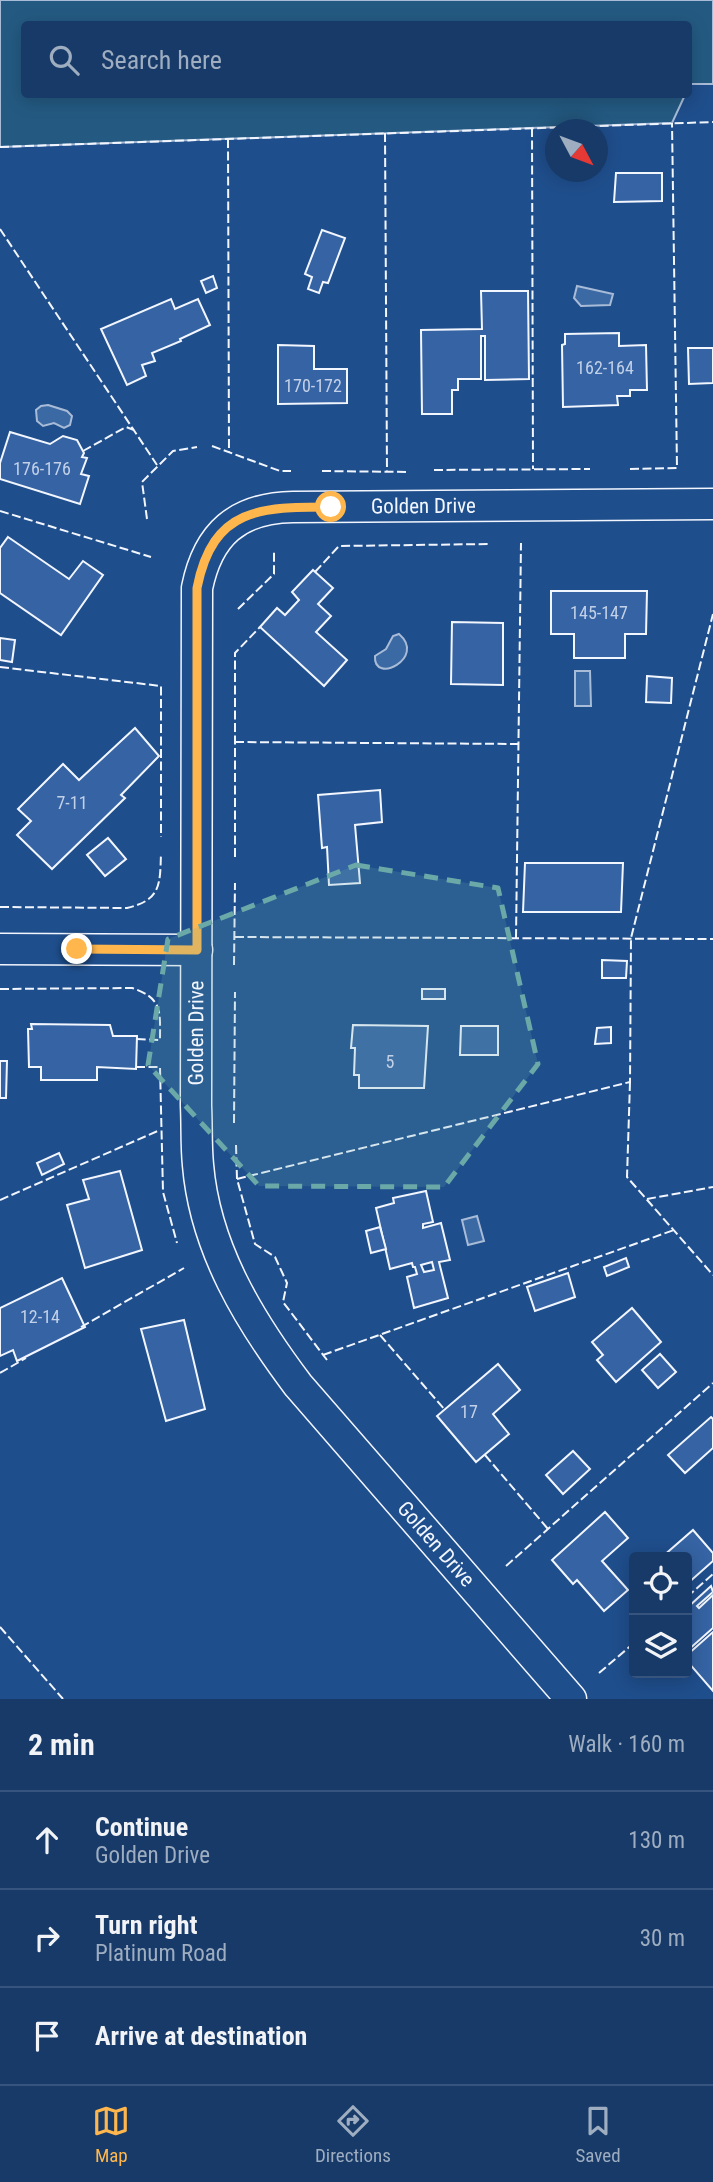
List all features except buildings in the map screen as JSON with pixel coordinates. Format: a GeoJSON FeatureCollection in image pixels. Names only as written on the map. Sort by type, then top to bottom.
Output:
{"type":"FeatureCollection","features":[{"type":"Feature","properties":{"kind":"street","name":"Golden Drive"},"geometry":{"type":"LineString","coordinates":[[571,1699],[298,1385],[268,1346],[240,1299],[222,1261],[207,1218],[198,1165],[197,588],[210,547],[222,532],[237,520],[257,511],[285,507],[713,504]]}},
{"type":"Feature","properties":{"kind":"street"},"geometry":{"type":"LineString","coordinates":[[0,949],[197,950]]}},
{"type":"Feature","properties":{"kind":"highlighted area"},"geometry":{"type":"Polygon","coordinates":[[[356,865],[498,888],[538,1064],[444,1187],[259,1186],[148,1065],[168,939],[356,865]]]}},
{"type":"Feature","properties":{"kind":"shaded area"},"geometry":{"type":"Polygon","coordinates":[[[0,0],[713,0],[713,84],[692,84],[692,21],[21,21],[21,98],[684,98],[672,123],[608,125],[608,119],[545,119],[545,128],[0,147],[0,0]]]}},
{"type":"Feature","properties":{"kind":"shaded area"},"geometry":{"type":"Polygon","coordinates":[[[577,286],[613,294],[610,305],[581,306],[574,298],[577,286]]]}},
{"type":"Feature","properties":{"kind":"shaded area"},"geometry":{"type":"Polygon","coordinates":[[[48,405],[67,411],[72,416],[70,425],[64,428],[54,423],[43,426],[37,421],[36,410],[48,405]]]}},
{"type":"Feature","properties":{"kind":"shaded area"},"geometry":{"type":"Polygon","coordinates":[[[399,634],[406,643],[407,652],[397,665],[382,668],[377,664],[375,656],[386,649],[393,636],[399,634]]]}},
{"type":"Feature","properties":{"kind":"shaded area"},"geometry":{"type":"Polygon","coordinates":[[[575,671],[590,671],[591,706],[575,706],[575,671]]]}},
{"type":"Feature","properties":{"kind":"shaded area"},"geometry":{"type":"Polygon","coordinates":[[[477,1216],[484,1241],[468,1245],[462,1220],[477,1216]]]}},
{"type":"Feature","properties":{"kind":"fence"},"geometry":{"type":"LineString","coordinates":[[0,147],[713,122]]}},
{"type":"Feature","properties":{"kind":"fence"},"geometry":{"type":"LineString","coordinates":[[630,469],[677,468],[672,123]]}},
{"type":"Feature","properties":{"kind":"fence"},"geometry":{"type":"LineString","coordinates":[[532,128],[533,469]]}},
{"type":"Feature","properties":{"kind":"fence"},"geometry":{"type":"LineString","coordinates":[[385,133],[387,472]]}},
{"type":"Feature","properties":{"kind":"fence"},"geometry":{"type":"LineString","coordinates":[[228,139],[229,452]]}},
{"type":"Feature","properties":{"kind":"fence"},"geometry":{"type":"LineString","coordinates":[[0,229],[157,465]]}},
{"type":"Feature","properties":{"kind":"fence"},"geometry":{"type":"LineString","coordinates":[[83,451],[126,427],[134,430]]}},
{"type":"Feature","properties":{"kind":"fence"},"geometry":{"type":"LineString","coordinates":[[212,446],[280,471],[291,471]]}},
{"type":"Feature","properties":{"kind":"fence"},"geometry":{"type":"LineString","coordinates":[[147,519],[142,482],[173,451],[197,447]]}},
{"type":"Feature","properties":{"kind":"fence"},"geometry":{"type":"LineString","coordinates":[[434,470],[590,469]]}},
{"type":"Feature","properties":{"kind":"fence"},"geometry":{"type":"LineString","coordinates":[[322,471],[409,472]]}},
{"type":"Feature","properties":{"kind":"fence"},"geometry":{"type":"LineString","coordinates":[[0,511],[151,557]]}},
{"type":"Feature","properties":{"kind":"fence"},"geometry":{"type":"LineString","coordinates":[[516,938],[521,543]]}},
{"type":"Feature","properties":{"kind":"fence"},"geometry":{"type":"LineString","coordinates":[[315,572],[339,546],[490,544]]}},
{"type":"Feature","properties":{"kind":"fence"},"geometry":{"type":"LineString","coordinates":[[238,609],[274,574],[274,552]]}},
{"type":"Feature","properties":{"kind":"fence"},"geometry":{"type":"LineString","coordinates":[[237,1179],[630,1082],[631,938],[713,614]]}},
{"type":"Feature","properties":{"kind":"fence"},"geometry":{"type":"LineString","coordinates":[[235,857],[235,653],[260,627]]}},
{"type":"Feature","properties":{"kind":"fence"},"geometry":{"type":"LineString","coordinates":[[0,667],[161,686],[161,837]]}},
{"type":"Feature","properties":{"kind":"fence"},"geometry":{"type":"LineString","coordinates":[[235,742],[519,744]]}},
{"type":"Feature","properties":{"kind":"fence"},"geometry":{"type":"LineString","coordinates":[[0,907],[127,908],[138,905],[147,901],[156,890],[161,853]]}},
{"type":"Feature","properties":{"kind":"fence"},"geometry":{"type":"LineString","coordinates":[[234,965],[235,883]]}},
{"type":"Feature","properties":{"kind":"fence"},"geometry":{"type":"LineString","coordinates":[[235,937],[713,939]]}},
{"type":"Feature","properties":{"kind":"fence"},"geometry":{"type":"LineString","coordinates":[[0,989],[132,988],[149,996],[158,1007],[159,1014],[160,1040],[137,1039]]}},
{"type":"Feature","properties":{"kind":"fence"},"geometry":{"type":"LineString","coordinates":[[234,1123],[235,992]]}},
{"type":"Feature","properties":{"kind":"fence"},"geometry":{"type":"LineString","coordinates":[[136,1067],[160,1067],[163,1192],[177,1243]]}},
{"type":"Feature","properties":{"kind":"fence"},"geometry":{"type":"LineString","coordinates":[[630,1082],[627,1177],[713,1275]]}},
{"type":"Feature","properties":{"kind":"fence"},"geometry":{"type":"LineString","coordinates":[[0,1200],[160,1130]]}},
{"type":"Feature","properties":{"kind":"fence"},"geometry":{"type":"LineString","coordinates":[[236,1145],[237,1179],[255,1244],[275,1257],[287,1283],[283,1302],[327,1360]]}},
{"type":"Feature","properties":{"kind":"fence"},"geometry":{"type":"LineString","coordinates":[[647,1199],[713,1187]]}},
{"type":"Feature","properties":{"kind":"fence"},"geometry":{"type":"LineString","coordinates":[[323,1355],[674,1230]]}},
{"type":"Feature","properties":{"kind":"fence"},"geometry":{"type":"LineString","coordinates":[[81,1327],[184,1268]]}},
{"type":"Feature","properties":{"kind":"fence"},"geometry":{"type":"LineString","coordinates":[[380,1335],[445,1410]]}},
{"type":"Feature","properties":{"kind":"fence"},"geometry":{"type":"LineString","coordinates":[[0,1373],[26,1358]]}},
{"type":"Feature","properties":{"kind":"fence"},"geometry":{"type":"LineString","coordinates":[[506,1566],[713,1383]]}},
{"type":"Feature","properties":{"kind":"fence"},"geometry":{"type":"LineString","coordinates":[[485,1455],[548,1529]]}},
{"type":"Feature","properties":{"kind":"fence"},"geometry":{"type":"LineString","coordinates":[[692,1593],[713,1574]]}},
{"type":"Feature","properties":{"kind":"fence"},"geometry":{"type":"LineString","coordinates":[[0,1627],[63,1699]]}},
{"type":"Feature","properties":{"kind":"fence"},"geometry":{"type":"LineString","coordinates":[[599,1673],[629,1647]]}},
{"type":"Feature","properties":{"kind":"route"},"geometry":{"type":"LineString","coordinates":[[77,949],[197,950],[197,588],[202,566],[210,547],[222,532],[237,520],[257,511],[285,507],[331,507]]}}]}
